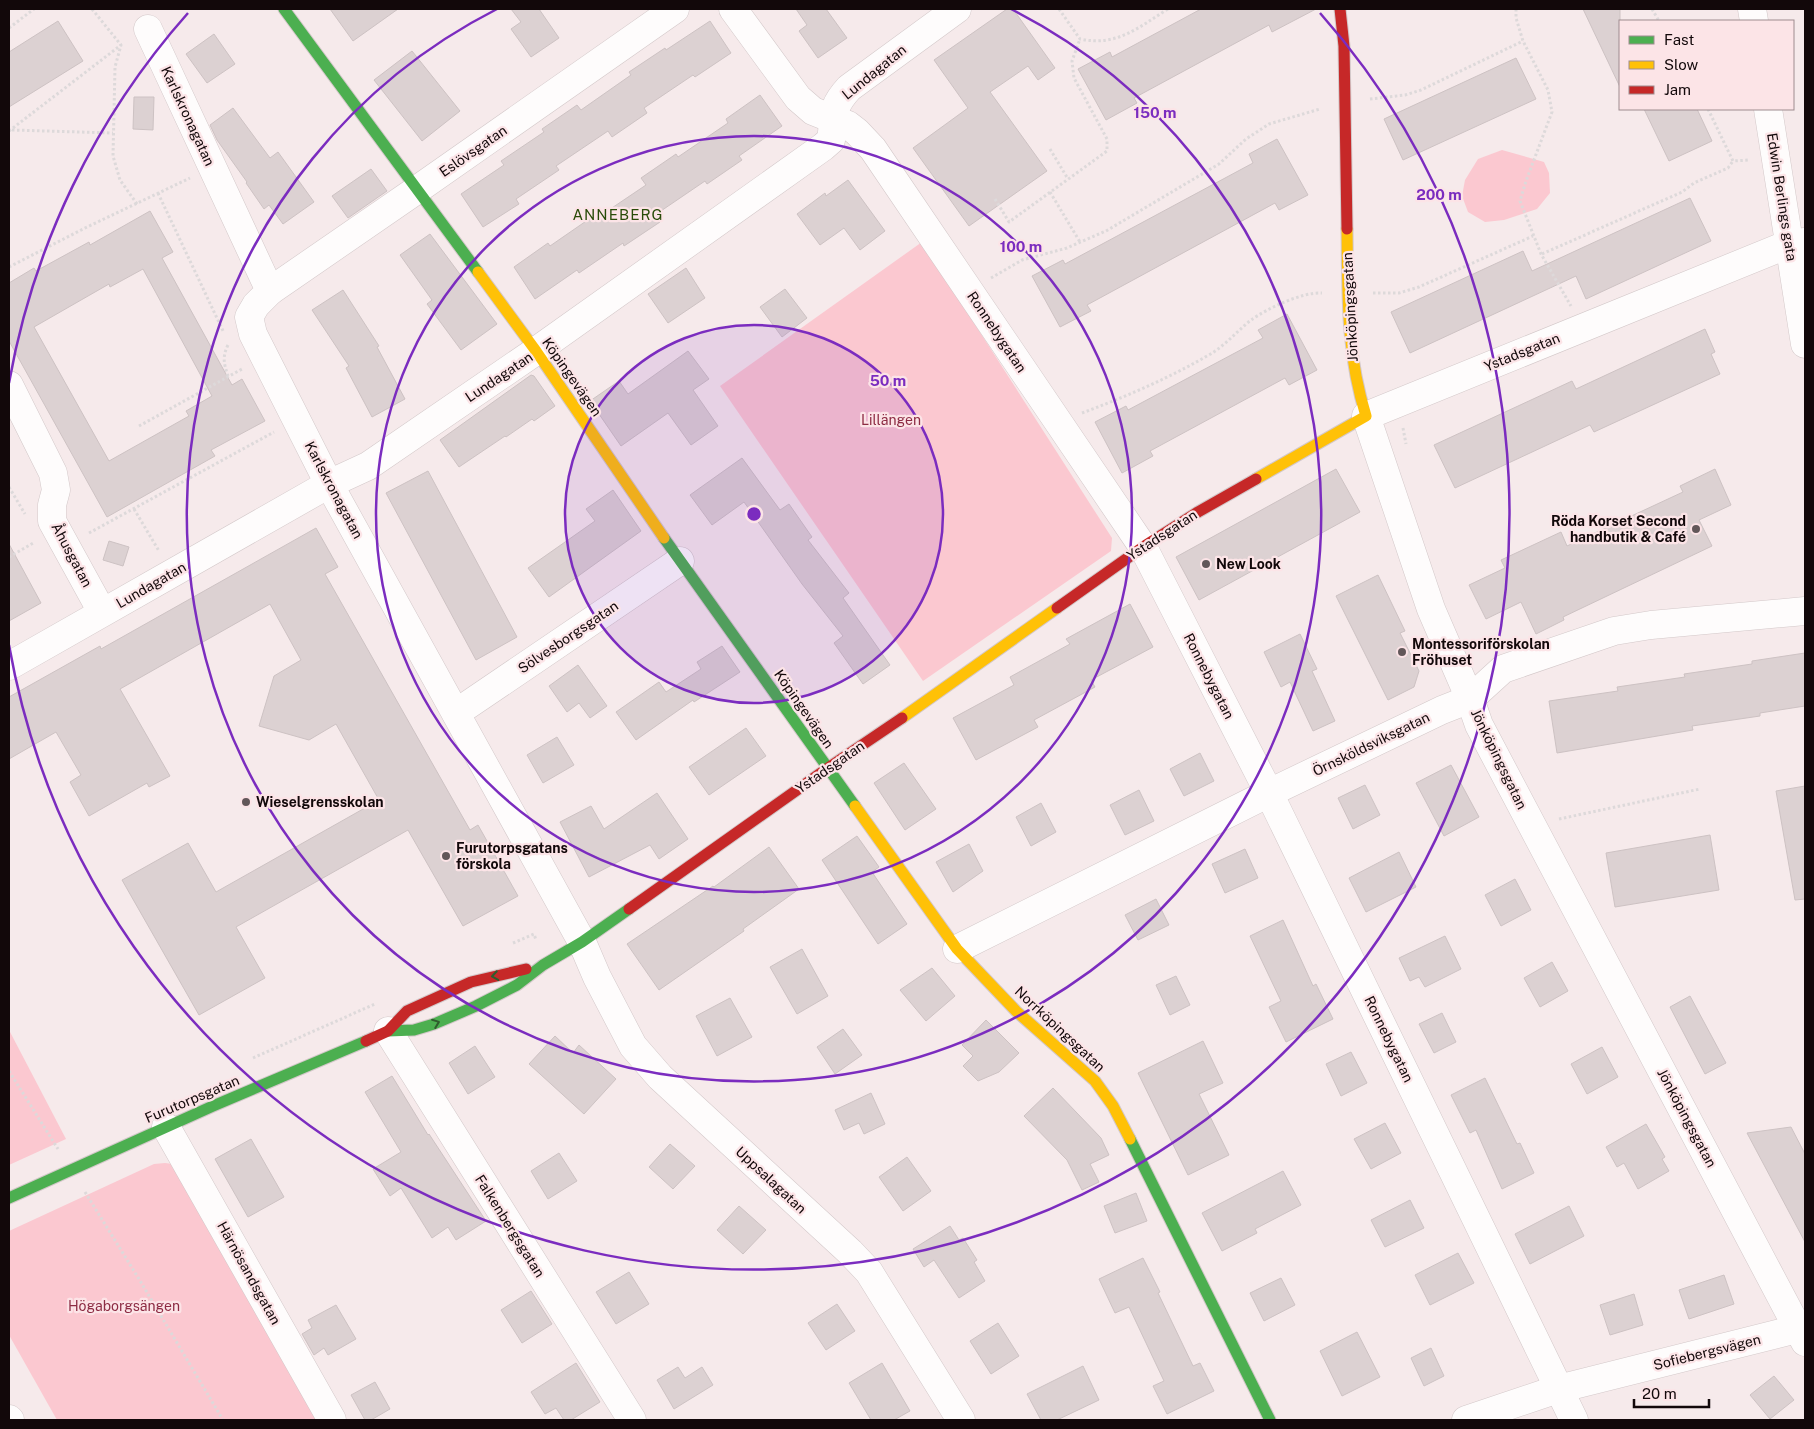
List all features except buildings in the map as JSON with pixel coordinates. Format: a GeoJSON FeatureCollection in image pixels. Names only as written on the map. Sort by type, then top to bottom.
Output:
{"type":"FeatureCollection","features":[{"type":"Feature","properties":{"kind":"street","name":"Eslövsgatan"},"geometry":{"type":"LineString","coordinates":[[270,291],[675,9]]}},
{"type":"Feature","properties":{"kind":"street","name":"Ronnebygatan"},"geometry":{"type":"LineString","coordinates":[[733,9],[798,98],[813,112],[848,125],[873,149],[1142,547],[1270,793],[1574,1420]]}},
{"type":"Feature","properties":{"kind":"street","name":"Lundagatan"},"geometry":{"type":"LineString","coordinates":[[9,666],[329,484],[368,466],[536,351],[824,147],[830,140],[835,106],[849,88],[957,9]]}},
{"type":"Feature","properties":{"kind":"street","name":"Jönköpingsgatan"},"geometry":{"type":"LineString","coordinates":[[1340,9],[1344,46],[1349,334],[1352,362],[1357,391],[1431,609],[1470,699],[1479,725],[1803,1333]]}},
{"type":"Feature","properties":{"kind":"street","name":"Köpingevägen"},"geometry":{"type":"LineString","coordinates":[[289,10],[536,351],[680,561],[828,768]]}},
{"type":"Feature","properties":{"kind":"street","name":"Karlskronagatan"},"geometry":{"type":"LineString","coordinates":[[138,35],[213,168],[270,291],[256,305],[249,317],[253,334],[329,484],[582,942]]}},
{"type":"Feature","properties":{"kind":"street","name":"Edwin Berlings gata"},"geometry":{"type":"LineString","coordinates":[[1768,110],[1776,159],[1797,243],[1805,344]]}},
{"type":"Feature","properties":{"kind":"street","name":"Ystadsgatan"},"geometry":{"type":"LineString","coordinates":[[582,942],[828,768],[915,709],[1142,547],[1198,512],[1366,416],[1584,326],[1797,243]]}},
{"type":"Feature","properties":{"kind":"street","name":"Åhusgatan"},"geometry":{"type":"LineString","coordinates":[[9,385],[54,473],[56,490],[52,505],[52,521],[102,612]]}},
{"type":"Feature","properties":{"kind":"street","name":"Sölvesborgsgatan"},"geometry":{"type":"LineString","coordinates":[[456,714],[680,561]]}},
{"type":"Feature","properties":{"kind":"street","name":"Örnsköldsviksgatan"},"geometry":{"type":"LineString","coordinates":[[957,950],[1270,793],[1442,710],[1470,699],[1503,669],[1614,631],[1651,625],[1805,611]]}},
{"type":"Feature","properties":{"kind":"street","name":"Norrköpingsgatan"},"geometry":{"type":"LineString","coordinates":[[828,768],[957,950],[1016,1011],[1095,1081],[1113,1106],[1270,1420]]}},
{"type":"Feature","properties":{"kind":"street","name":"Furutorpsgatan"},"geometry":{"type":"LineString","coordinates":[[388,1031],[414,1030],[434,1024],[476,1006],[517,985],[543,965],[582,942]]}},
{"type":"Feature","properties":{"kind":"street","name":"Uppsalagatan"},"geometry":{"type":"LineString","coordinates":[[582,942],[597,977],[633,1046],[660,1077],[869,1272],[961,1420]]}},
{"type":"Feature","properties":{"kind":"street","name":"Furutorpsgatan"},"geometry":{"type":"LineString","coordinates":[[9,1198],[166,1126],[388,1031],[407,1011],[471,982],[543,965]]}},
{"type":"Feature","properties":{"kind":"street","name":"Falkenbergsgatan"},"geometry":{"type":"LineString","coordinates":[[388,1031],[632,1420]]}},
{"type":"Feature","properties":{"kind":"street","name":"Härnösandsgatan"},"geometry":{"type":"LineString","coordinates":[[166,1126],[332,1420]]}},
{"type":"Feature","properties":{"kind":"street","name":"Sofiebergsvägen"},"geometry":{"type":"LineString","coordinates":[[1466,1420],[1558,1389],[1803,1333]]}},
{"type":"Feature","properties":{"kind":"path"},"geometry":{"type":"LineString","coordinates":[[9,28],[34,9]]}},
{"type":"Feature","properties":{"kind":"path"},"geometry":{"type":"LineString","coordinates":[[92,9],[121,45]]}},
{"type":"Feature","properties":{"kind":"path"},"geometry":{"type":"LineString","coordinates":[[1059,9],[1080,39],[1088,40],[1116,39],[1126,35],[1168,9]]}},
{"type":"Feature","properties":{"kind":"path"},"geometry":{"type":"LineString","coordinates":[[1516,9],[1516,18],[1523,41],[1548,90],[1552,112],[1520,202],[1542,254],[1584,326]]}},
{"type":"Feature","properties":{"kind":"path"},"geometry":{"type":"LineString","coordinates":[[1652,9],[1658,20]]}},
{"type":"Feature","properties":{"kind":"path"},"geometry":{"type":"LineString","coordinates":[[10,131],[121,45],[138,35]]}},
{"type":"Feature","properties":{"kind":"path"},"geometry":{"type":"LineString","coordinates":[[995,199],[1008,222],[1107,151],[1107,139],[1074,78],[1072,61],[1080,39]]}},
{"type":"Feature","properties":{"kind":"path"},"geometry":{"type":"LineString","coordinates":[[969,291],[1022,260],[1067,248],[1106,230],[1219,164],[1246,139],[1269,124],[1345,102],[1405,96],[1523,41]]}},
{"type":"Feature","properties":{"kind":"path"},"geometry":{"type":"LineString","coordinates":[[121,45],[115,67],[113,156],[120,180],[137,204]]}},
{"type":"Feature","properties":{"kind":"path"},"geometry":{"type":"LineString","coordinates":[[1708,110],[1733,161]]}},
{"type":"Feature","properties":{"kind":"path"},"geometry":{"type":"LineString","coordinates":[[10,131],[114,133]]}},
{"type":"Feature","properties":{"kind":"path"},"geometry":{"type":"LineString","coordinates":[[1050,149],[1068,179]]}},
{"type":"Feature","properties":{"kind":"path"},"geometry":{"type":"LineString","coordinates":[[1733,161],[1776,159]]}},
{"type":"Feature","properties":{"kind":"path"},"geometry":{"type":"LineString","coordinates":[[1542,254],[1682,192],[1694,182],[1728,168],[1733,161]]}},
{"type":"Feature","properties":{"kind":"path"},"geometry":{"type":"LineString","coordinates":[[9,267],[85,228],[213,168]]}},
{"type":"Feature","properties":{"kind":"path"},"geometry":{"type":"LineString","coordinates":[[1050,192],[1080,242]]}},
{"type":"Feature","properties":{"kind":"path"},"geometry":{"type":"LineString","coordinates":[[158,194],[229,344],[223,363],[228,376]]}},
{"type":"Feature","properties":{"kind":"path"},"geometry":{"type":"LineString","coordinates":[[1057,422],[1115,401],[1163,380],[1209,355],[1252,320],[1284,302],[1315,293],[1399,293],[1420,287],[1534,236]]}},
{"type":"Feature","properties":{"kind":"path"},"geometry":{"type":"LineString","coordinates":[[139,426],[265,357]]}},
{"type":"Feature","properties":{"kind":"path"},"geometry":{"type":"LineString","coordinates":[[66,546],[296,419]]}},
{"type":"Feature","properties":{"kind":"path"},"geometry":{"type":"LineString","coordinates":[[134,509],[171,573]]}},
{"type":"Feature","properties":{"kind":"path"},"geometry":{"type":"LineString","coordinates":[[9,557],[40,539]]}},
{"type":"Feature","properties":{"kind":"path"},"geometry":{"type":"LineString","coordinates":[[1531,825],[1700,789]]}},
{"type":"Feature","properties":{"kind":"path"},"geometry":{"type":"LineString","coordinates":[[9,1071],[139,1279],[223,1420]]}},
{"type":"Feature","properties":{"kind":"green space"},"geometry":{"type":"Polygon","coordinates":[[[1502,150],[1544,162],[1549,173],[1550,193],[1537,209],[1504,220],[1485,222],[1468,212],[1462,196],[1465,180],[1478,159],[1502,150]]]}},
{"type":"Feature","properties":{"kind":"green space","name":"Lillängen"},"geometry":{"type":"Polygon","coordinates":[[[922,242],[1112,538],[1111,551],[923,681],[720,386],[922,242]]]}},
{"type":"Feature","properties":{"kind":"green space"},"geometry":{"type":"Polygon","coordinates":[[[9,1030],[66,1139],[9,1165],[9,1030]]]}},
{"type":"Feature","properties":{"kind":"green space","name":"Högaborgsängen"},"geometry":{"type":"Polygon","coordinates":[[[154,1164],[173,1164],[322,1420],[57,1420],[9,1335],[9,1231],[154,1164]]]}},
{"type":"Feature","properties":{"kind":"traffic: fast"},"geometry":{"type":"LineString","coordinates":[[284,9],[478,272]]}},
{"type":"Feature","properties":{"kind":"traffic: fast"},"geometry":{"type":"LineString","coordinates":[[664,538],[855,806]]}},
{"type":"Feature","properties":{"kind":"traffic: fast"},"geometry":{"type":"LineString","coordinates":[[388,1031],[414,1030],[434,1024],[476,1006],[517,985],[543,965],[582,942],[629,909]]}},
{"type":"Feature","properties":{"kind":"traffic: fast"},"geometry":{"type":"LineString","coordinates":[[9,1198],[213,1106],[366,1041]]}},
{"type":"Feature","properties":{"kind":"traffic: fast"},"geometry":{"type":"LineString","coordinates":[[1130,1139],[1270,1420]]}},
{"type":"Feature","properties":{"kind":"traffic: slow"},"geometry":{"type":"LineString","coordinates":[[1256,479],[1366,416],[1359,392],[1351,346],[1347,229]]}},
{"type":"Feature","properties":{"kind":"traffic: slow"},"geometry":{"type":"LineString","coordinates":[[478,272],[536,351],[664,538]]}},
{"type":"Feature","properties":{"kind":"traffic: slow"},"geometry":{"type":"LineString","coordinates":[[902,718],[1057,608]]}},
{"type":"Feature","properties":{"kind":"traffic: slow"},"geometry":{"type":"LineString","coordinates":[[855,806],[957,949],[1016,1011],[1095,1081],[1113,1106],[1130,1139]]}},
{"type":"Feature","properties":{"kind":"traffic: jam"},"geometry":{"type":"LineString","coordinates":[[1340,9],[1344,46],[1347,229]]}},
{"type":"Feature","properties":{"kind":"traffic: jam"},"geometry":{"type":"LineString","coordinates":[[1057,608],[1143,547],[1198,512],[1256,479]]}},
{"type":"Feature","properties":{"kind":"traffic: jam"},"geometry":{"type":"LineString","coordinates":[[629,909],[902,718]]}},
{"type":"Feature","properties":{"kind":"traffic: jam"},"geometry":{"type":"LineString","coordinates":[[366,1041],[388,1031],[407,1011],[471,982],[526,969]]}},
{"type":"Feature","properties":{"kind":"place","name":"Röda Korset Second handbutik & Café"},"geometry":{"type":"Point","coordinates":[1696,529]}},
{"type":"Feature","properties":{"kind":"place","name":"New Look"},"geometry":{"type":"Point","coordinates":[1206,564]}},
{"type":"Feature","properties":{"kind":"place","name":"Montessoriförskolan Fröhuset"},"geometry":{"type":"Point","coordinates":[1402,652]}},
{"type":"Feature","properties":{"kind":"place","name":"Wieselgrensskolan"},"geometry":{"type":"Point","coordinates":[246,802]}},
{"type":"Feature","properties":{"kind":"place","name":"Furutorpsgatans förskola"},"geometry":{"type":"Point","coordinates":[446,856]}},
{"type":"Feature","properties":{"kind":"district","name":"ANNEBERG"},"geometry":{"type":"Point","coordinates":[618,215]}}]}
